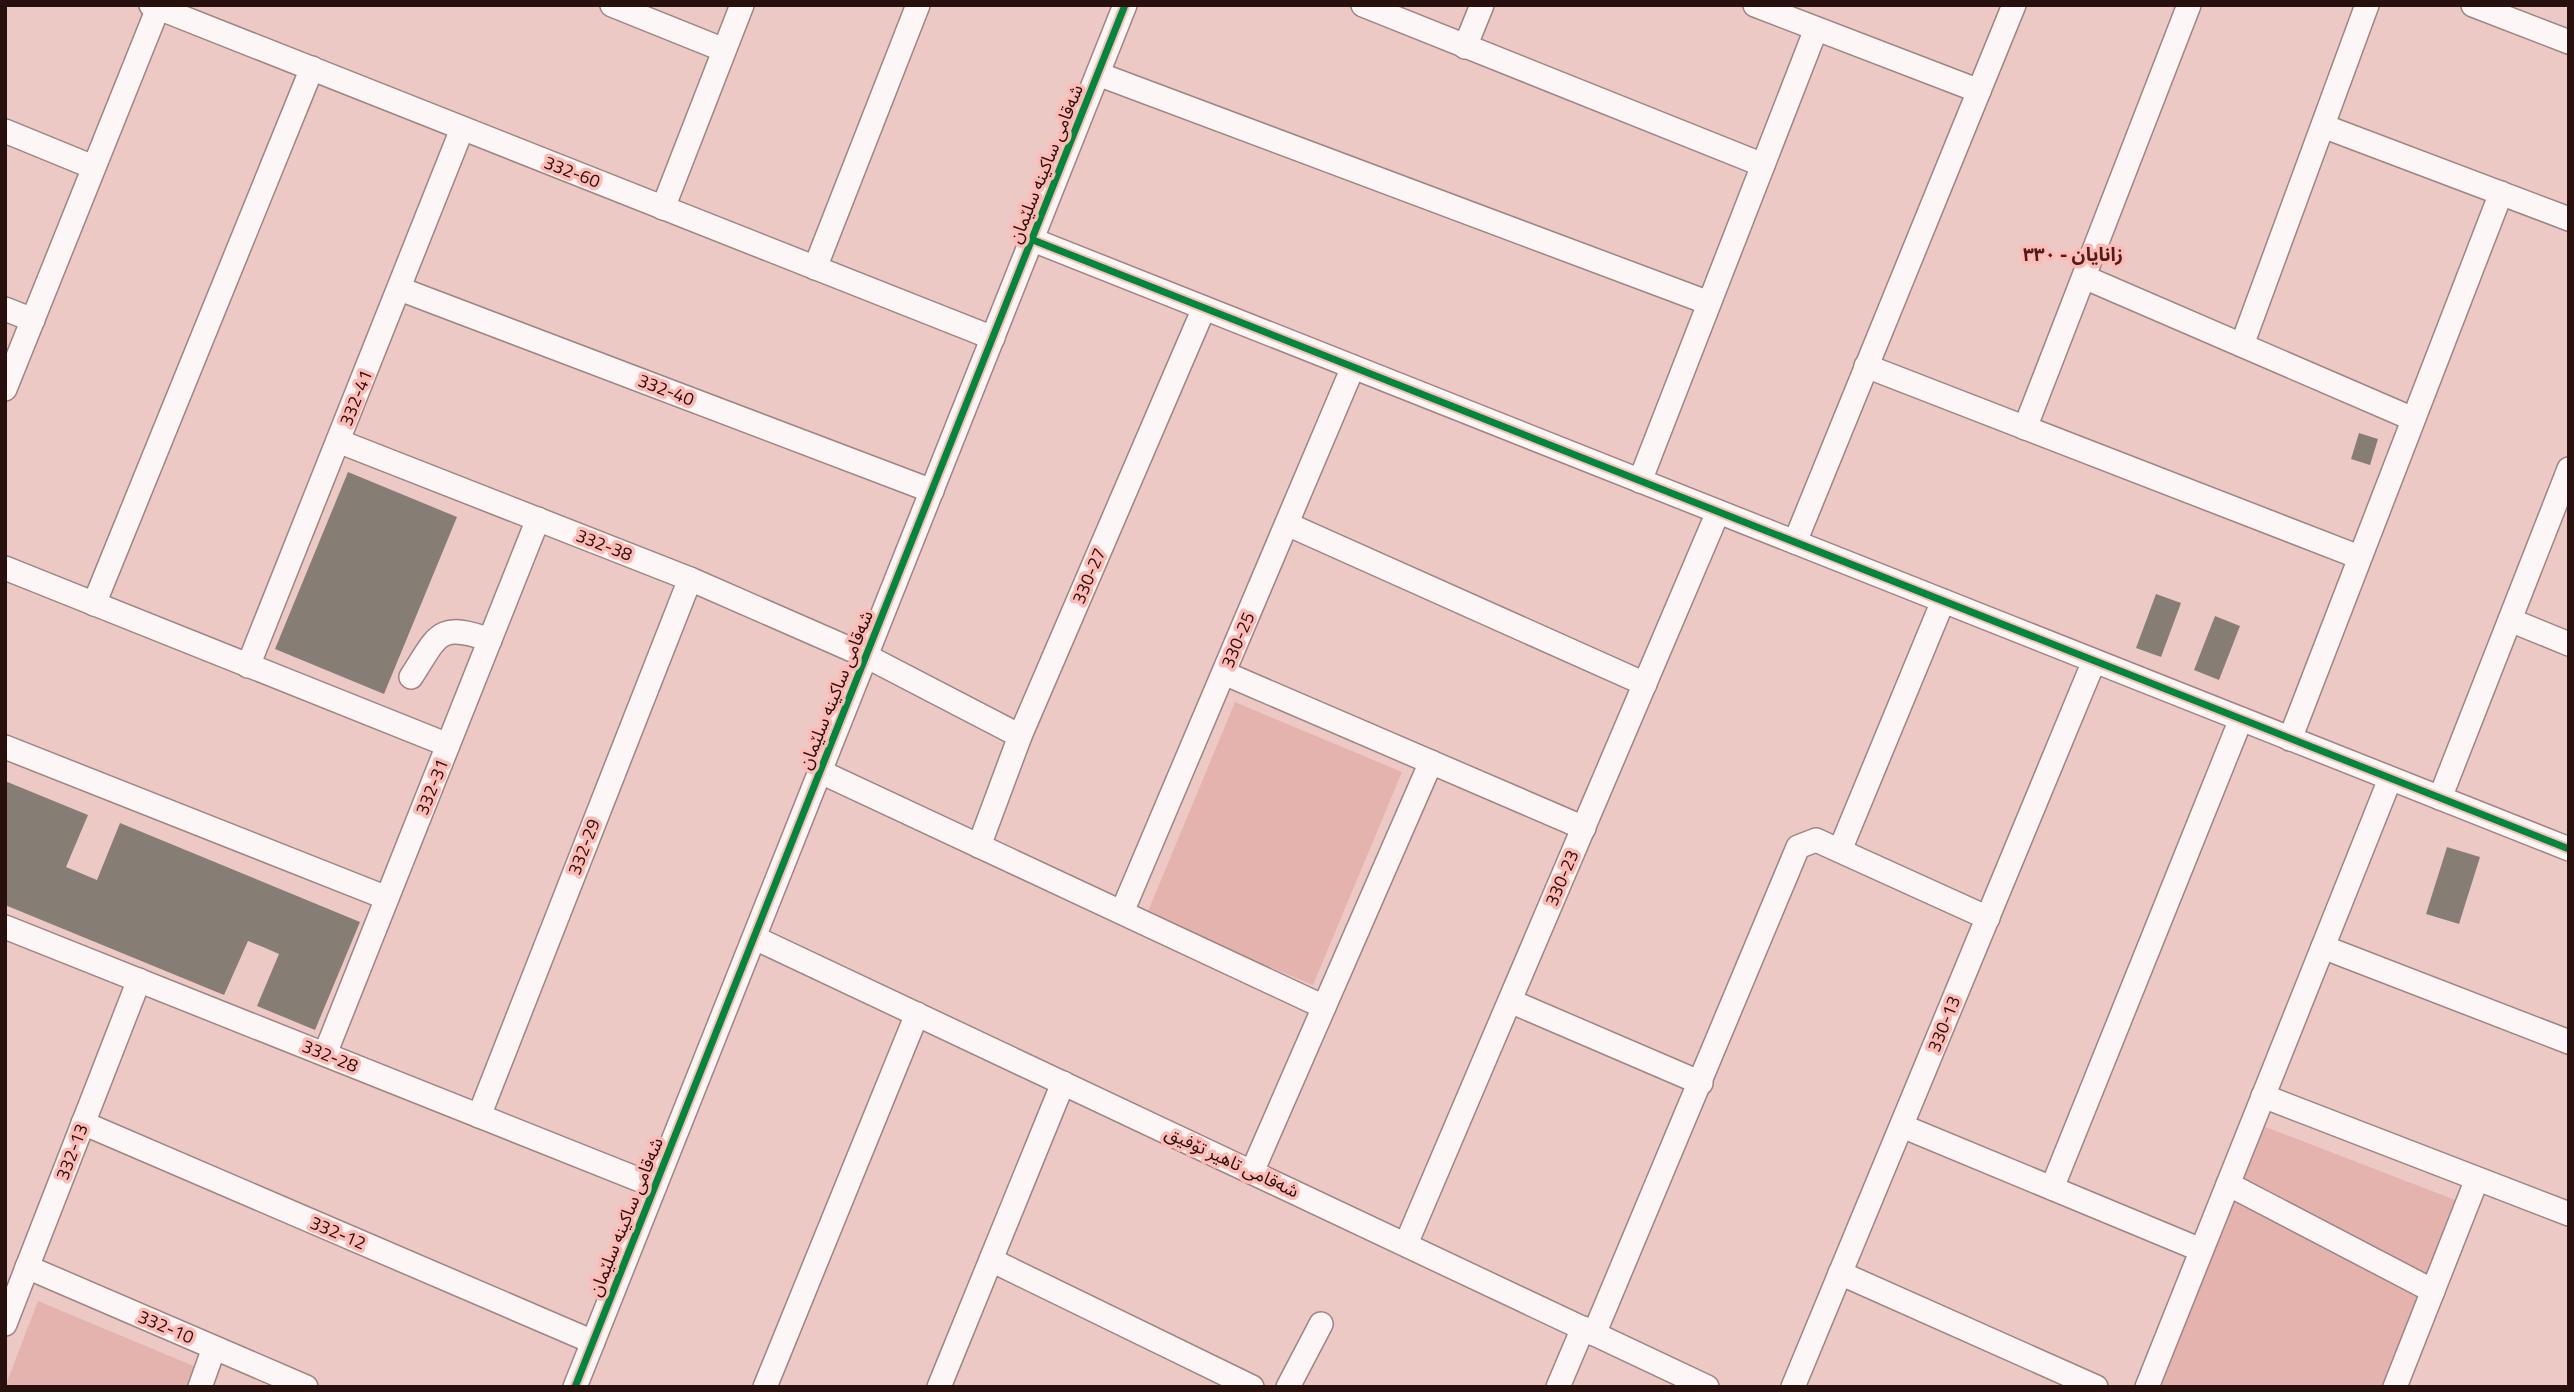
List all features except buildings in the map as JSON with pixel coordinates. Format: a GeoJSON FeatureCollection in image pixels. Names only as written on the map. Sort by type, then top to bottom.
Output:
{"type":"FeatureCollection","features":[{"type":"Feature","properties":{"kind":"street"},"geometry":{"type":"LineString","coordinates":[[612,5],[724,50]]}},
{"type":"Feature","properties":{"kind":"street"},"geometry":{"type":"LineString","coordinates":[[663,208],[741,5]]}},
{"type":"Feature","properties":{"kind":"street"},"geometry":{"type":"LineString","coordinates":[[815,268],[918,5]]}},
{"type":"Feature","properties":{"kind":"street","name":"شەقامی ساکینە سلێمان"},"geometry":{"type":"LineString","coordinates":[[575,1387],[1125,5]]}},
{"type":"Feature","properties":{"kind":"street"},"geometry":{"type":"LineString","coordinates":[[1363,5],[1763,164]]}},
{"type":"Feature","properties":{"kind":"street"},"geometry":{"type":"LineString","coordinates":[[1465,47],[1482,5]]}},
{"type":"Feature","properties":{"kind":"street"},"geometry":{"type":"LineString","coordinates":[[1755,5],[1979,91]]}},
{"type":"Feature","properties":{"kind":"street"},"geometry":{"type":"LineString","coordinates":[[1795,542],[2014,5]]}},
{"type":"Feature","properties":{"kind":"street"},"geometry":{"type":"LineString","coordinates":[[2025,428],[2189,5]]}},
{"type":"Feature","properties":{"kind":"street"},"geometry":{"type":"LineString","coordinates":[[2242,345],[2367,5]]}},
{"type":"Feature","properties":{"kind":"street"},"geometry":{"type":"LineString","coordinates":[[2473,5],[2569,42]]}},
{"type":"Feature","properties":{"kind":"street"},"geometry":{"type":"LineString","coordinates":[[5,389],[155,6]]}},
{"type":"Feature","properties":{"kind":"street","name":"332-60"},"geometry":{"type":"LineString","coordinates":[[155,6],[993,338]]}},
{"type":"Feature","properties":{"kind":"street"},"geometry":{"type":"LineString","coordinates":[[1640,481],[1816,29]]}},
{"type":"Feature","properties":{"kind":"street"},"geometry":{"type":"LineString","coordinates":[[94,604],[312,68]]}},
{"type":"Feature","properties":{"kind":"street"},"geometry":{"type":"LineString","coordinates":[[1098,74],[1709,303]]}},
{"type":"Feature","properties":{"kind":"street"},"geometry":{"type":"LineString","coordinates":[[2323,126],[2569,219]]}},
{"type":"Feature","properties":{"kind":"street","name":"332-41"},"geometry":{"type":"LineString","coordinates":[[248,666],[462,129]]}},
{"type":"Feature","properties":{"kind":"street"},"geometry":{"type":"LineString","coordinates":[[5,131],[93,167]]}},
{"type":"Feature","properties":{"kind":"street"},"geometry":{"type":"LineString","coordinates":[[2290,739],[2501,193]]}},
{"type":"Feature","properties":{"kind":"street"},"geometry":{"type":"LineString","coordinates":[[1033,240],[2569,849]]}},
{"type":"Feature","properties":{"kind":"street"},"geometry":{"type":"LineString","coordinates":[[2084,277],[2413,419]]}},
{"type":"Feature","properties":{"kind":"street","name":"332-40"},"geometry":{"type":"LineString","coordinates":[[400,289],[932,491]]}},
{"type":"Feature","properties":{"kind":"street","name":"330-27"},"geometry":{"type":"LineString","coordinates":[[979,846],[1020,736],[1205,308]]}},
{"type":"Feature","properties":{"kind":"street"},"geometry":{"type":"LineString","coordinates":[[5,309],[33,320]]}},
{"type":"Feature","properties":{"kind":"street"},"geometry":{"type":"LineString","coordinates":[[1867,366],[2359,557]]}},
{"type":"Feature","properties":{"kind":"street","name":"330-25"},"geometry":{"type":"LineString","coordinates":[[1122,912],[1353,367]]}},
{"type":"Feature","properties":{"kind":"street","name":"332-38"},"geometry":{"type":"LineString","coordinates":[[338,441],[690,579],[866,656],[1020,736]]}},
{"type":"Feature","properties":{"kind":"street"},"geometry":{"type":"LineString","coordinates":[[2440,799],[2569,469]]}},
{"type":"Feature","properties":{"kind":"street","name":"330-23"},"geometry":{"type":"LineString","coordinates":[[1406,1244],[1718,512]]}},
{"type":"Feature","properties":{"kind":"street","name":"332-31"},"geometry":{"type":"LineString","coordinates":[[325,1055],[538,519]]}},
{"type":"Feature","properties":{"kind":"street"},"geometry":{"type":"LineString","coordinates":[[1287,524],[1645,684]]}},
{"type":"Feature","properties":{"kind":"street"},"geometry":{"type":"LineString","coordinates":[[5,568],[448,745]]}},
{"type":"Feature","properties":{"kind":"street","name":"332-29"},"geometry":{"type":"LineString","coordinates":[[479,1116],[690,579]]}},
{"type":"Feature","properties":{"kind":"street"},"geometry":{"type":"LineString","coordinates":[[1840,850],[1942,601]]}},
{"type":"Feature","properties":{"kind":"street"},"geometry":{"type":"LineString","coordinates":[[2510,620],[2569,643]]}},
{"type":"Feature","properties":{"kind":"street"},"geometry":{"type":"LineString","coordinates":[[411,677],[438,636],[446,632],[456,630],[490,639]]}},
{"type":"Feature","properties":{"kind":"street","name":"330-13"},"geometry":{"type":"LineString","coordinates":[[1793,1387],[2094,661]]}},
{"type":"Feature","properties":{"kind":"street"},"geometry":{"type":"LineString","coordinates":[[1224,673],[1584,828]]}},
{"type":"Feature","properties":{"kind":"street"},"geometry":{"type":"LineString","coordinates":[[2052,1188],[2241,719]]}},
{"type":"Feature","properties":{"kind":"street"},"geometry":{"type":"LineString","coordinates":[[5,747],[387,898]]}},
{"type":"Feature","properties":{"kind":"street"},"geometry":{"type":"LineString","coordinates":[[1252,1172],[1431,762]]}},
{"type":"Feature","properties":{"kind":"street"},"geometry":{"type":"LineString","coordinates":[[821,772],[1324,1007]]}},
{"type":"Feature","properties":{"kind":"street"},"geometry":{"type":"LineString","coordinates":[[2147,1387],[2390,779]]}},
{"type":"Feature","properties":{"kind":"street"},"geometry":{"type":"LineString","coordinates":[[1558,1387],[1589,1331],[1701,1083],[1798,847],[1816,840],[1988,918]]}},
{"type":"Feature","properties":{"kind":"street","name":"332-28"},"geometry":{"type":"LineString","coordinates":[[5,927],[655,1186]]}},
{"type":"Feature","properties":{"kind":"street","name":"شەقامی تاهیر تۆفیق"},"geometry":{"type":"LineString","coordinates":[[755,938],[1707,1387]]}},
{"type":"Feature","properties":{"kind":"street"},"geometry":{"type":"LineString","coordinates":[[2323,947],[2569,1042]]}},
{"type":"Feature","properties":{"kind":"street","name":"332-13"},"geometry":{"type":"LineString","coordinates":[[5,1324],[139,980]]}},
{"type":"Feature","properties":{"kind":"street"},"geometry":{"type":"LineString","coordinates":[[1510,1001],[1701,1083]]}},
{"type":"Feature","properties":{"kind":"street"},"geometry":{"type":"LineString","coordinates":[[765,1387],[917,1014]]}},
{"type":"Feature","properties":{"kind":"street"},"geometry":{"type":"LineString","coordinates":[[939,1387],[1063,1083]]}},
{"type":"Feature","properties":{"kind":"street"},"geometry":{"type":"LineString","coordinates":[[2263,1096],[2569,1213]]}},
{"type":"Feature","properties":{"kind":"street","name":"332-12"},"geometry":{"type":"LineString","coordinates":[[83,1123],[593,1342]]}},
{"type":"Feature","properties":{"kind":"street"},"geometry":{"type":"LineString","coordinates":[[1902,1125],[2201,1250]]}},
{"type":"Feature","properties":{"kind":"street"},"geometry":{"type":"LineString","coordinates":[[2395,1387],[2477,1179]]}},
{"type":"Feature","properties":{"kind":"street"},"geometry":{"type":"LineString","coordinates":[[2228,1184],[2433,1292]]}},
{"type":"Feature","properties":{"kind":"street"},"geometry":{"type":"LineString","coordinates":[[991,1260],[1252,1387]]}},
{"type":"Feature","properties":{"kind":"street","name":"332-10"},"geometry":{"type":"LineString","coordinates":[[27,1267],[306,1387]]}},
{"type":"Feature","properties":{"kind":"street"},"geometry":{"type":"LineString","coordinates":[[1840,1273],[2096,1387]]}},
{"type":"Feature","properties":{"kind":"street"},"geometry":{"type":"LineString","coordinates":[[1288,1387],[1321,1324]]}},
{"type":"Feature","properties":{"kind":"street"},"geometry":{"type":"LineString","coordinates":[[200,1387],[214,1348]]}},
{"type":"Feature","properties":{"kind":"shaded area"},"geometry":{"type":"Polygon","coordinates":[[[1235,702],[1402,772],[1313,985],[1146,916],[1235,702]]]}},
{"type":"Feature","properties":{"kind":"shaded area"},"geometry":{"type":"Polygon","coordinates":[[[2263,1126],[2463,1203],[2389,1387],[2161,1387],[2263,1126]]]}},
{"type":"Feature","properties":{"kind":"shaded area"},"geometry":{"type":"Polygon","coordinates":[[[38,1301],[196,1367],[189,1387],[5,1387],[38,1301]]]}},
{"type":"Feature","properties":{"kind":"cycle path"},"geometry":{"type":"LineString","coordinates":[[575,1387],[1125,5]]}},
{"type":"Feature","properties":{"kind":"cycle path"},"geometry":{"type":"LineString","coordinates":[[1033,240],[2569,849]]}},
{"type":"Feature","properties":{"kind":"district","name":"زانایان - ٣٣٠"},"geometry":{"type":"Point","coordinates":[2073,254]}}]}
